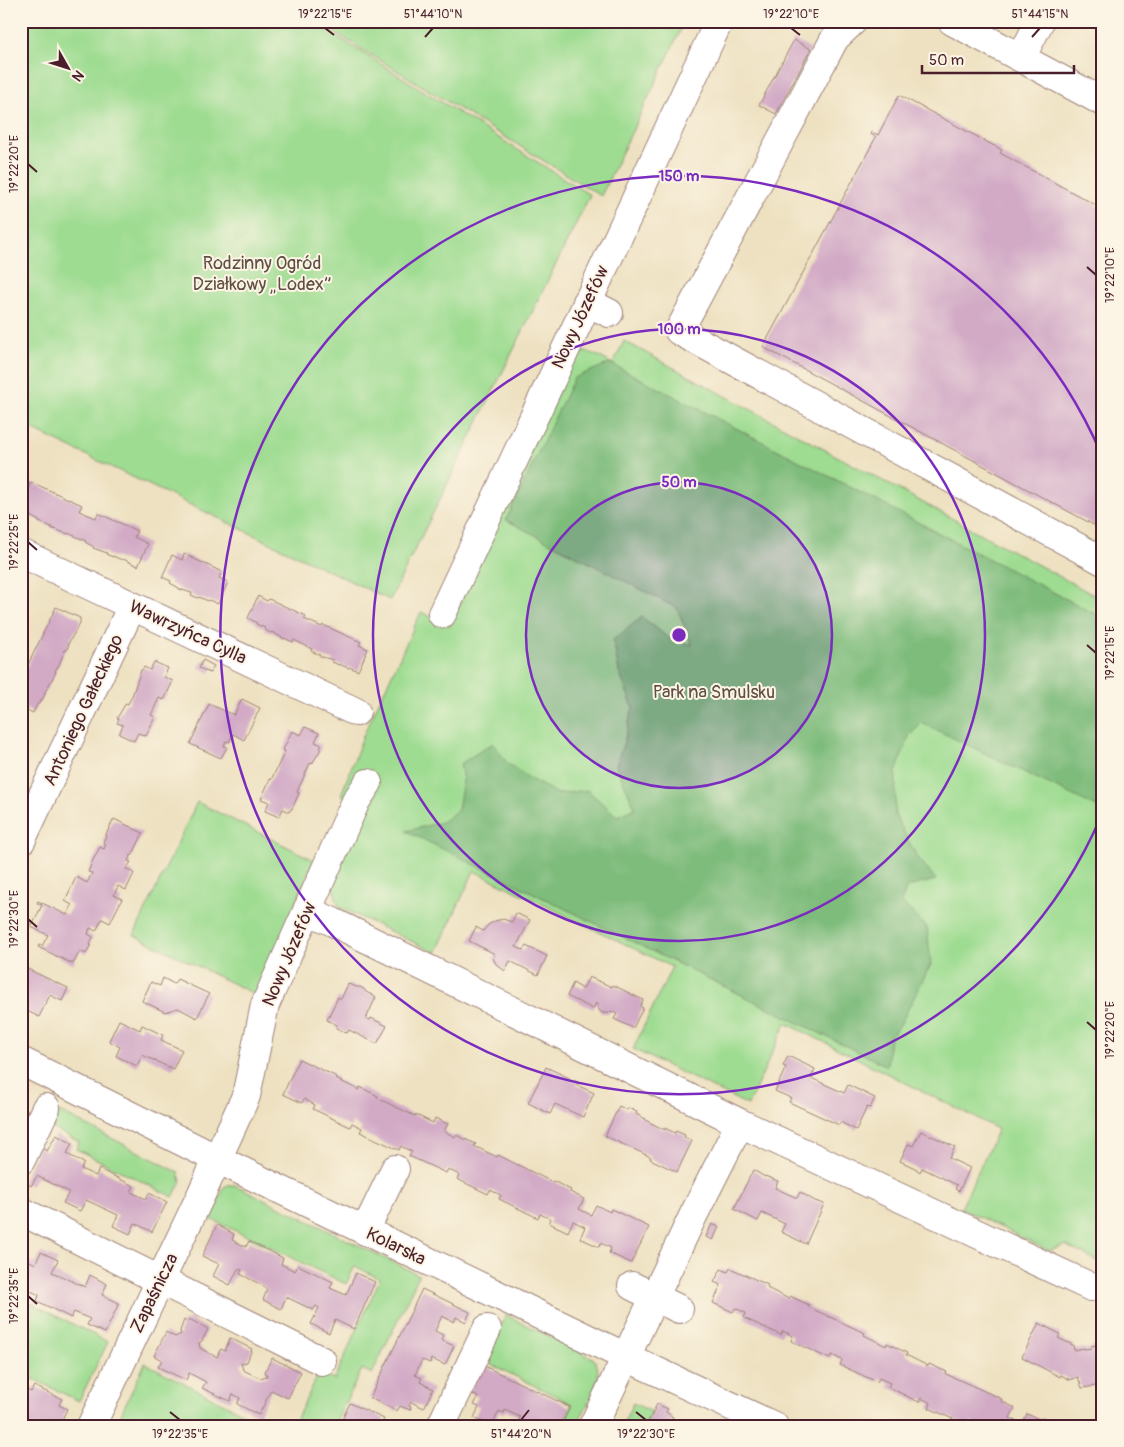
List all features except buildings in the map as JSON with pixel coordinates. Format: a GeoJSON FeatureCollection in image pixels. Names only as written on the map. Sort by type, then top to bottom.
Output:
{"type":"FeatureCollection","features":[{"type":"Feature","properties":{"kind":"street","name":"Nowy Józefów"},"geometry":{"type":"LineString","coordinates":[[442,614],[598,307],[719,21]]}},
{"type":"Feature","properties":{"kind":"street"},"geometry":{"type":"LineString","coordinates":[[853,21],[834,38],[679,331],[1103,561]]}},
{"type":"Feature","properties":{"kind":"street"},"geometry":{"type":"LineString","coordinates":[[952,21],[1103,102]]}},
{"type":"Feature","properties":{"kind":"street"},"geometry":{"type":"LineString","coordinates":[[1021,58],[1040,21]]}},
{"type":"Feature","properties":{"kind":"street","name":"Wawrzyńca Cylla"},"geometry":{"type":"LineString","coordinates":[[21,552],[356,712]]}},
{"type":"Feature","properties":{"kind":"street","name":"Antoniego Gałeckiego"},"geometry":{"type":"LineString","coordinates":[[21,841],[132,606]]}},
{"type":"Feature","properties":{"kind":"street","name":"Nowy Józefów"},"geometry":{"type":"LineString","coordinates":[[217,1159],[246,1096],[265,1005],[356,801],[368,783]]}},
{"type":"Feature","properties":{"kind":"street"},"geometry":{"type":"LineString","coordinates":[[307,910],[740,1123],[1091,1287]]}},
{"type":"Feature","properties":{"kind":"street","name":"Kolarska"},"geometry":{"type":"LineString","coordinates":[[21,1060],[365,1231],[774,1426]]}},
{"type":"Feature","properties":{"kind":"street"},"geometry":{"type":"LineString","coordinates":[[21,1160],[46,1108]]}},
{"type":"Feature","properties":{"kind":"street"},"geometry":{"type":"LineString","coordinates":[[593,1426],[626,1356],[643,1292],[740,1123]]}},
{"type":"Feature","properties":{"kind":"street","name":"Zapaśnicza"},"geometry":{"type":"LineString","coordinates":[[90,1426],[217,1159]]}},
{"type":"Feature","properties":{"kind":"street"},"geometry":{"type":"LineString","coordinates":[[365,1231],[396,1169]]}},
{"type":"Feature","properties":{"kind":"street"},"geometry":{"type":"LineString","coordinates":[[21,1211],[322,1361]]}},
{"type":"Feature","properties":{"kind":"street"},"geometry":{"type":"LineString","coordinates":[[643,1292],[679,1309]]}},
{"type":"Feature","properties":{"kind":"street"},"geometry":{"type":"LineString","coordinates":[[441,1426],[487,1329]]}},
{"type":"Feature","properties":{"kind":"green space","name":"Rodzinny Ogród Działkowy „Lodex”"},"geometry":{"type":"Polygon","coordinates":[[[21,21],[312,21],[590,195],[390,600],[21,424],[21,21]]]}},
{"type":"Feature","properties":{"kind":"green space"},"geometry":{"type":"Polygon","coordinates":[[[316,21],[685,21],[601,196],[316,21]]]}},
{"type":"Feature","properties":{"kind":"green space","name":"Park na Smulsku"},"geometry":{"type":"Polygon","coordinates":[[[624,341],[1103,600],[1103,1264],[1065,1245],[1049,1251],[961,1208],[998,1129],[786,1023],[748,1105],[633,1049],[672,967],[474,871],[436,953],[339,907],[332,884],[356,801],[341,795],[363,736],[421,612],[450,626],[573,357],[582,352],[587,352],[613,364],[624,341]]]}},
{"type":"Feature","properties":{"kind":"green space","name":"Park na Smulsku"},"geometry":{"type":"Polygon","coordinates":[[[610,363],[1103,618],[1103,810],[922,723],[909,736],[896,772],[895,815],[916,855],[936,880],[907,887],[901,902],[927,927],[931,964],[900,1025],[890,1036],[887,1066],[406,831],[442,822],[458,810],[463,780],[460,764],[493,743],[507,763],[530,779],[558,794],[587,790],[617,816],[635,808],[616,765],[633,707],[619,672],[613,640],[642,617],[670,639],[692,645],[677,608],[506,520],[574,378],[610,363]]]}},
{"type":"Feature","properties":{"kind":"green space"},"geometry":{"type":"Polygon","coordinates":[[[197,802],[314,860],[256,995],[134,935],[197,802]]]}},
{"type":"Feature","properties":{"kind":"green space"},"geometry":{"type":"Polygon","coordinates":[[[60,1112],[178,1172],[181,1181],[173,1197],[76,1149],[79,1142],[52,1128],[60,1112]]]}},
{"type":"Feature","properties":{"kind":"green space"},"geometry":{"type":"Polygon","coordinates":[[[235,1185],[419,1275],[372,1374],[362,1369],[334,1426],[293,1426],[319,1373],[334,1380],[380,1279],[355,1266],[346,1284],[211,1219],[224,1187],[235,1185]]]}},
{"type":"Feature","properties":{"kind":"green space"},"geometry":{"type":"Polygon","coordinates":[[[21,1298],[108,1342],[79,1401],[21,1373],[21,1298]]]}},
{"type":"Feature","properties":{"kind":"green space"},"geometry":{"type":"Polygon","coordinates":[[[506,1315],[593,1358],[597,1365],[597,1383],[576,1426],[562,1426],[572,1404],[484,1361],[506,1315]]]}},
{"type":"Feature","properties":{"kind":"green space"},"geometry":{"type":"Polygon","coordinates":[[[145,1363],[267,1426],[136,1426],[119,1418],[145,1363]]]}},
{"type":"Feature","properties":{"kind":"green space"},"geometry":{"type":"Polygon","coordinates":[[[633,1403],[652,1412],[645,1426],[622,1426],[633,1403]]]}}]}
